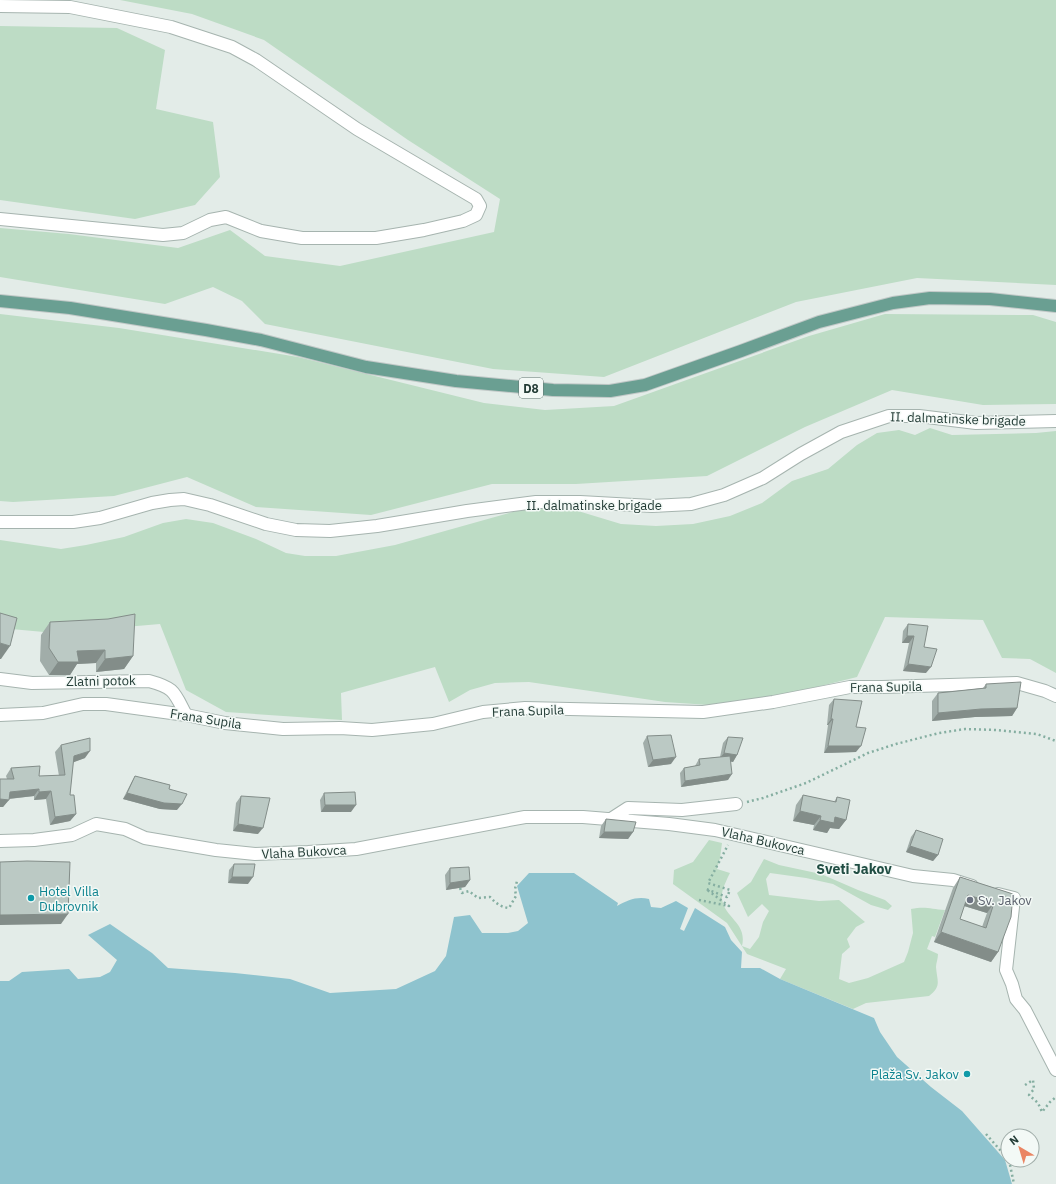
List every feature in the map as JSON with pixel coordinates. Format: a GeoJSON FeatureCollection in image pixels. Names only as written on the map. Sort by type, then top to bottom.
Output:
{"type":"FeatureCollection","features":[{"type":"Feature","properties":{"kind":"main road","name":"D8"},"geometry":{"type":"LineString","coordinates":[[0,301],[70,308],[206,330],[261,340],[366,367],[456,381],[553,390],[610,391],[645,384],[819,322],[893,303],[930,298],[990,299],[1056,306]]}},
{"type":"Feature","properties":{"kind":"street"},"geometry":{"type":"LineString","coordinates":[[0,6],[31,3],[70,7],[172,26],[232,47],[256,60],[357,129],[476,199],[480,206],[476,214],[463,221],[424,230],[376,238],[302,238],[261,231],[226,218],[210,220],[183,232],[162,235],[0,218]]}},
{"type":"Feature","properties":{"kind":"street","name":"II. dalmatinske brigade"},"geometry":{"type":"LineString","coordinates":[[0,522],[73,522],[100,518],[152,503],[170,500],[184,500],[210,505],[266,524],[296,530],[330,531],[377,526],[467,510],[536,502],[580,502],[652,506],[691,504],[724,495],[763,478],[801,454],[841,432],[889,416],[919,416],[976,423],[1056,421]]}},
{"type":"Feature","properties":{"kind":"street","name":"Zlatni potok"},"geometry":{"type":"LineString","coordinates":[[0,679],[32,683],[149,681],[162,684],[174,692],[186,715]]}},
{"type":"Feature","properties":{"kind":"street","name":"Frana Supila"},"geometry":{"type":"LineString","coordinates":[[0,715],[43,713],[82,704],[106,704],[186,715],[225,724],[283,729],[340,728],[372,730],[433,724],[483,712],[525,708],[703,712],[773,702],[850,687],[914,687],[1017,683],[1045,691],[1056,696]]}},
{"type":"Feature","properties":{"kind":"street","name":"Vlaha Bukovca"},"geometry":{"type":"LineString","coordinates":[[611,819],[628,808],[682,810],[736,804]]}},
{"type":"Feature","properties":{"kind":"street","name":"Vlaha Bukovca"},"geometry":{"type":"LineString","coordinates":[[0,840],[34,840],[72,835],[96,824],[125,830],[146,838],[216,850],[255,854],[300,853],[356,849],[525,817],[583,817],[669,824],[715,830],[913,876],[952,880],[1014,898],[1006,970],[1016,999],[1025,1010],[1056,1070]]}},
{"type":"Feature","properties":{"kind":"path"},"geometry":{"type":"LineString","coordinates":[[736,804],[763,798],[806,783],[868,754],[896,744],[939,733],[965,729],[996,730],[1037,734],[1056,741]]}},
{"type":"Feature","properties":{"kind":"path"},"geometry":{"type":"LineString","coordinates":[[699,900],[729,906],[706,889],[727,897],[730,890],[708,883],[728,844]]}},
{"type":"Feature","properties":{"kind":"path"},"geometry":{"type":"LineString","coordinates":[[460,888],[462,893],[469,891],[478,898],[490,897],[497,905],[509,908],[516,896],[515,889],[517,882]]}},
{"type":"Feature","properties":{"kind":"path"},"geometry":{"type":"LineString","coordinates":[[1025,1084],[1033,1080],[1034,1089],[1029,1095],[1038,1103],[1042,1112],[1050,1102],[1056,1098]]}},
{"type":"Feature","properties":{"kind":"path"},"geometry":{"type":"LineString","coordinates":[[986,1134],[1000,1151]]}},
{"type":"Feature","properties":{"kind":"path"},"geometry":{"type":"LineString","coordinates":[[1010,1168],[1014,1184]]}},
{"type":"Feature","properties":{"kind":"green space"},"geometry":{"type":"Polygon","coordinates":[[[120,0],[1056,0],[1056,285],[917,278],[796,302],[604,377],[493,369],[265,324],[242,301],[213,287],[165,304],[0,277],[0,228],[69,234],[178,248],[230,230],[265,256],[340,266],[494,232],[500,199],[408,140],[264,40],[192,14],[120,0]]]}},
{"type":"Feature","properties":{"kind":"green space"},"geometry":{"type":"Polygon","coordinates":[[[0,26],[117,28],[165,50],[156,109],[213,122],[220,177],[195,205],[135,219],[0,200],[0,26]]]}},
{"type":"Feature","properties":{"kind":"green space"},"geometry":{"type":"Polygon","coordinates":[[[0,314],[119,328],[298,357],[484,403],[545,410],[614,406],[809,336],[885,314],[1033,315],[1056,322],[1056,404],[983,405],[892,390],[805,427],[707,476],[576,484],[492,484],[371,515],[256,507],[187,477],[114,496],[13,502],[0,501],[0,314]]]}},
{"type":"Feature","properties":{"kind":"green space"},"geometry":{"type":"Polygon","coordinates":[[[930,428],[952,435],[1036,433],[1056,431],[1056,673],[1030,659],[1002,658],[983,620],[885,617],[857,677],[780,696],[724,706],[665,702],[529,682],[495,683],[470,690],[449,702],[435,667],[341,693],[342,720],[226,712],[186,690],[160,624],[55,633],[0,628],[0,540],[61,549],[124,537],[163,523],[186,519],[213,523],[256,539],[286,553],[305,556],[336,556],[395,545],[534,506],[578,511],[621,524],[656,526],[693,524],[730,516],[762,503],[792,481],[828,469],[857,445],[877,433],[899,430],[915,435],[930,428]]]}},
{"type":"Feature","properties":{"kind":"green space"},"geometry":{"type":"Polygon","coordinates":[[[709,840],[722,843],[717,869],[730,873],[722,894],[723,902],[725,908],[741,931],[743,938],[742,946],[750,949],[759,937],[763,922],[769,911],[762,904],[748,917],[737,893],[751,882],[764,859],[779,865],[821,874],[885,900],[892,906],[888,910],[871,905],[833,884],[806,878],[770,873],[766,879],[769,895],[819,901],[839,900],[865,922],[856,927],[847,939],[850,947],[842,954],[839,979],[849,983],[868,978],[904,962],[913,933],[911,909],[924,908],[945,910],[935,937],[932,936],[927,949],[938,954],[936,967],[938,983],[936,989],[929,996],[866,1003],[853,1009],[780,979],[786,969],[747,954],[727,923],[673,884],[674,870],[693,862],[709,840]]]}},
{"type":"Feature","properties":{"kind":"water"},"geometry":{"type":"Polygon","coordinates":[[[529,873],[574,873],[618,903],[617,906],[637,898],[649,899],[651,907],[661,908],[676,901],[688,908],[680,929],[684,931],[695,908],[725,927],[731,940],[742,952],[741,968],[760,968],[780,979],[874,1018],[880,1032],[897,1057],[931,1087],[962,1111],[1000,1154],[1000,1168],[1007,1168],[1012,1184],[0,1184],[0,981],[9,981],[22,972],[69,969],[78,979],[100,977],[110,972],[117,960],[88,935],[110,924],[152,953],[168,968],[290,979],[330,993],[396,989],[435,971],[446,956],[454,917],[470,915],[482,933],[508,933],[518,931],[528,923],[517,886],[529,873]]]}},
{"type":"Feature","properties":{"kind":"building"},"geometry":{"type":"Polygon","coordinates":[[[0,613],[17,618],[10,646],[0,643],[0,613]]]}},
{"type":"Feature","properties":{"kind":"building"},"geometry":{"type":"Polygon","coordinates":[[[135,614],[133,656],[105,659],[105,650],[77,651],[79,662],[58,662],[49,648],[50,622],[108,619],[135,614]]]}},
{"type":"Feature","properties":{"kind":"building"},"geometry":{"type":"Polygon","coordinates":[[[908,624],[928,626],[924,647],[937,649],[931,667],[908,664],[914,636],[907,636],[908,624]]]}},
{"type":"Feature","properties":{"kind":"building"},"geometry":{"type":"Polygon","coordinates":[[[1021,682],[1017,708],[981,709],[938,713],[938,693],[986,688],[986,684],[1021,682]]]}},
{"type":"Feature","properties":{"kind":"building"},"geometry":{"type":"Polygon","coordinates":[[[834,699],[862,701],[856,727],[866,728],[861,746],[828,746],[833,719],[831,719],[834,699]]]}},
{"type":"Feature","properties":{"kind":"building"},"geometry":{"type":"Polygon","coordinates":[[[671,735],[676,757],[653,760],[647,736],[671,735]]]}},
{"type":"Feature","properties":{"kind":"building"},"geometry":{"type":"Polygon","coordinates":[[[728,737],[743,738],[737,755],[724,753],[728,737]]]}},
{"type":"Feature","properties":{"kind":"building"},"geometry":{"type":"Polygon","coordinates":[[[90,738],[90,751],[74,756],[70,795],[74,795],[76,814],[55,817],[51,791],[39,792],[39,789],[10,792],[9,800],[0,799],[0,779],[14,779],[11,768],[40,766],[39,776],[65,775],[61,745],[90,738]]]}},
{"type":"Feature","properties":{"kind":"building"},"geometry":{"type":"Polygon","coordinates":[[[730,756],[732,774],[685,781],[684,768],[700,765],[699,759],[730,756]]]}},
{"type":"Feature","properties":{"kind":"building"},"geometry":{"type":"Polygon","coordinates":[[[135,776],[170,785],[169,789],[187,794],[182,804],[164,803],[127,793],[135,776]]]}},
{"type":"Feature","properties":{"kind":"building"},"geometry":{"type":"Polygon","coordinates":[[[355,792],[356,805],[325,805],[324,793],[355,792]]]}},
{"type":"Feature","properties":{"kind":"building"},"geometry":{"type":"Polygon","coordinates":[[[803,795],[836,802],[837,797],[850,800],[846,820],[835,817],[834,823],[820,820],[821,816],[800,811],[803,795]]]}},
{"type":"Feature","properties":{"kind":"building"},"geometry":{"type":"Polygon","coordinates":[[[241,796],[270,798],[263,828],[238,824],[241,796]]]}},
{"type":"Feature","properties":{"kind":"building"},"geometry":{"type":"Polygon","coordinates":[[[606,819],[636,822],[633,832],[604,832],[606,819]]]}},
{"type":"Feature","properties":{"kind":"building"},"geometry":{"type":"Polygon","coordinates":[[[916,830],[943,839],[938,855],[910,846],[916,830]]]}},
{"type":"Feature","properties":{"kind":"building","name":"Hotel Villa Dubrovnik"},"geometry":{"type":"Polygon","coordinates":[[[0,862],[70,862],[68,914],[0,915],[0,862]]]}},
{"type":"Feature","properties":{"kind":"building"},"geometry":{"type":"Polygon","coordinates":[[[234,864],[255,864],[253,877],[232,877],[234,864]]]}},
{"type":"Feature","properties":{"kind":"building"},"geometry":{"type":"Polygon","coordinates":[[[469,867],[470,880],[450,883],[450,868],[469,867]]]}},
{"type":"Feature","properties":{"kind":"building"},"geometry":{"type":"Polygon","coordinates":[[[960,877],[1013,894],[1011,917],[998,952],[941,932],[960,877]],[[968,895],[960,919],[986,928],[994,903],[968,895]]]}},
{"type":"Feature","properties":{"kind":"place","name":"Hotel Villa Dubrovnik"},"geometry":{"type":"Point","coordinates":[31,898]}},
{"type":"Feature","properties":{"kind":"place","name":"Sv. Jakov"},"geometry":{"type":"Point","coordinates":[970,900]}},
{"type":"Feature","properties":{"kind":"place","name":"Plaža Sv. Jakov"},"geometry":{"type":"Point","coordinates":[967,1074]}},
{"type":"Feature","properties":{"kind":"district","name":"Sveti Jakov"},"geometry":{"type":"Point","coordinates":[854,869]}}]}
